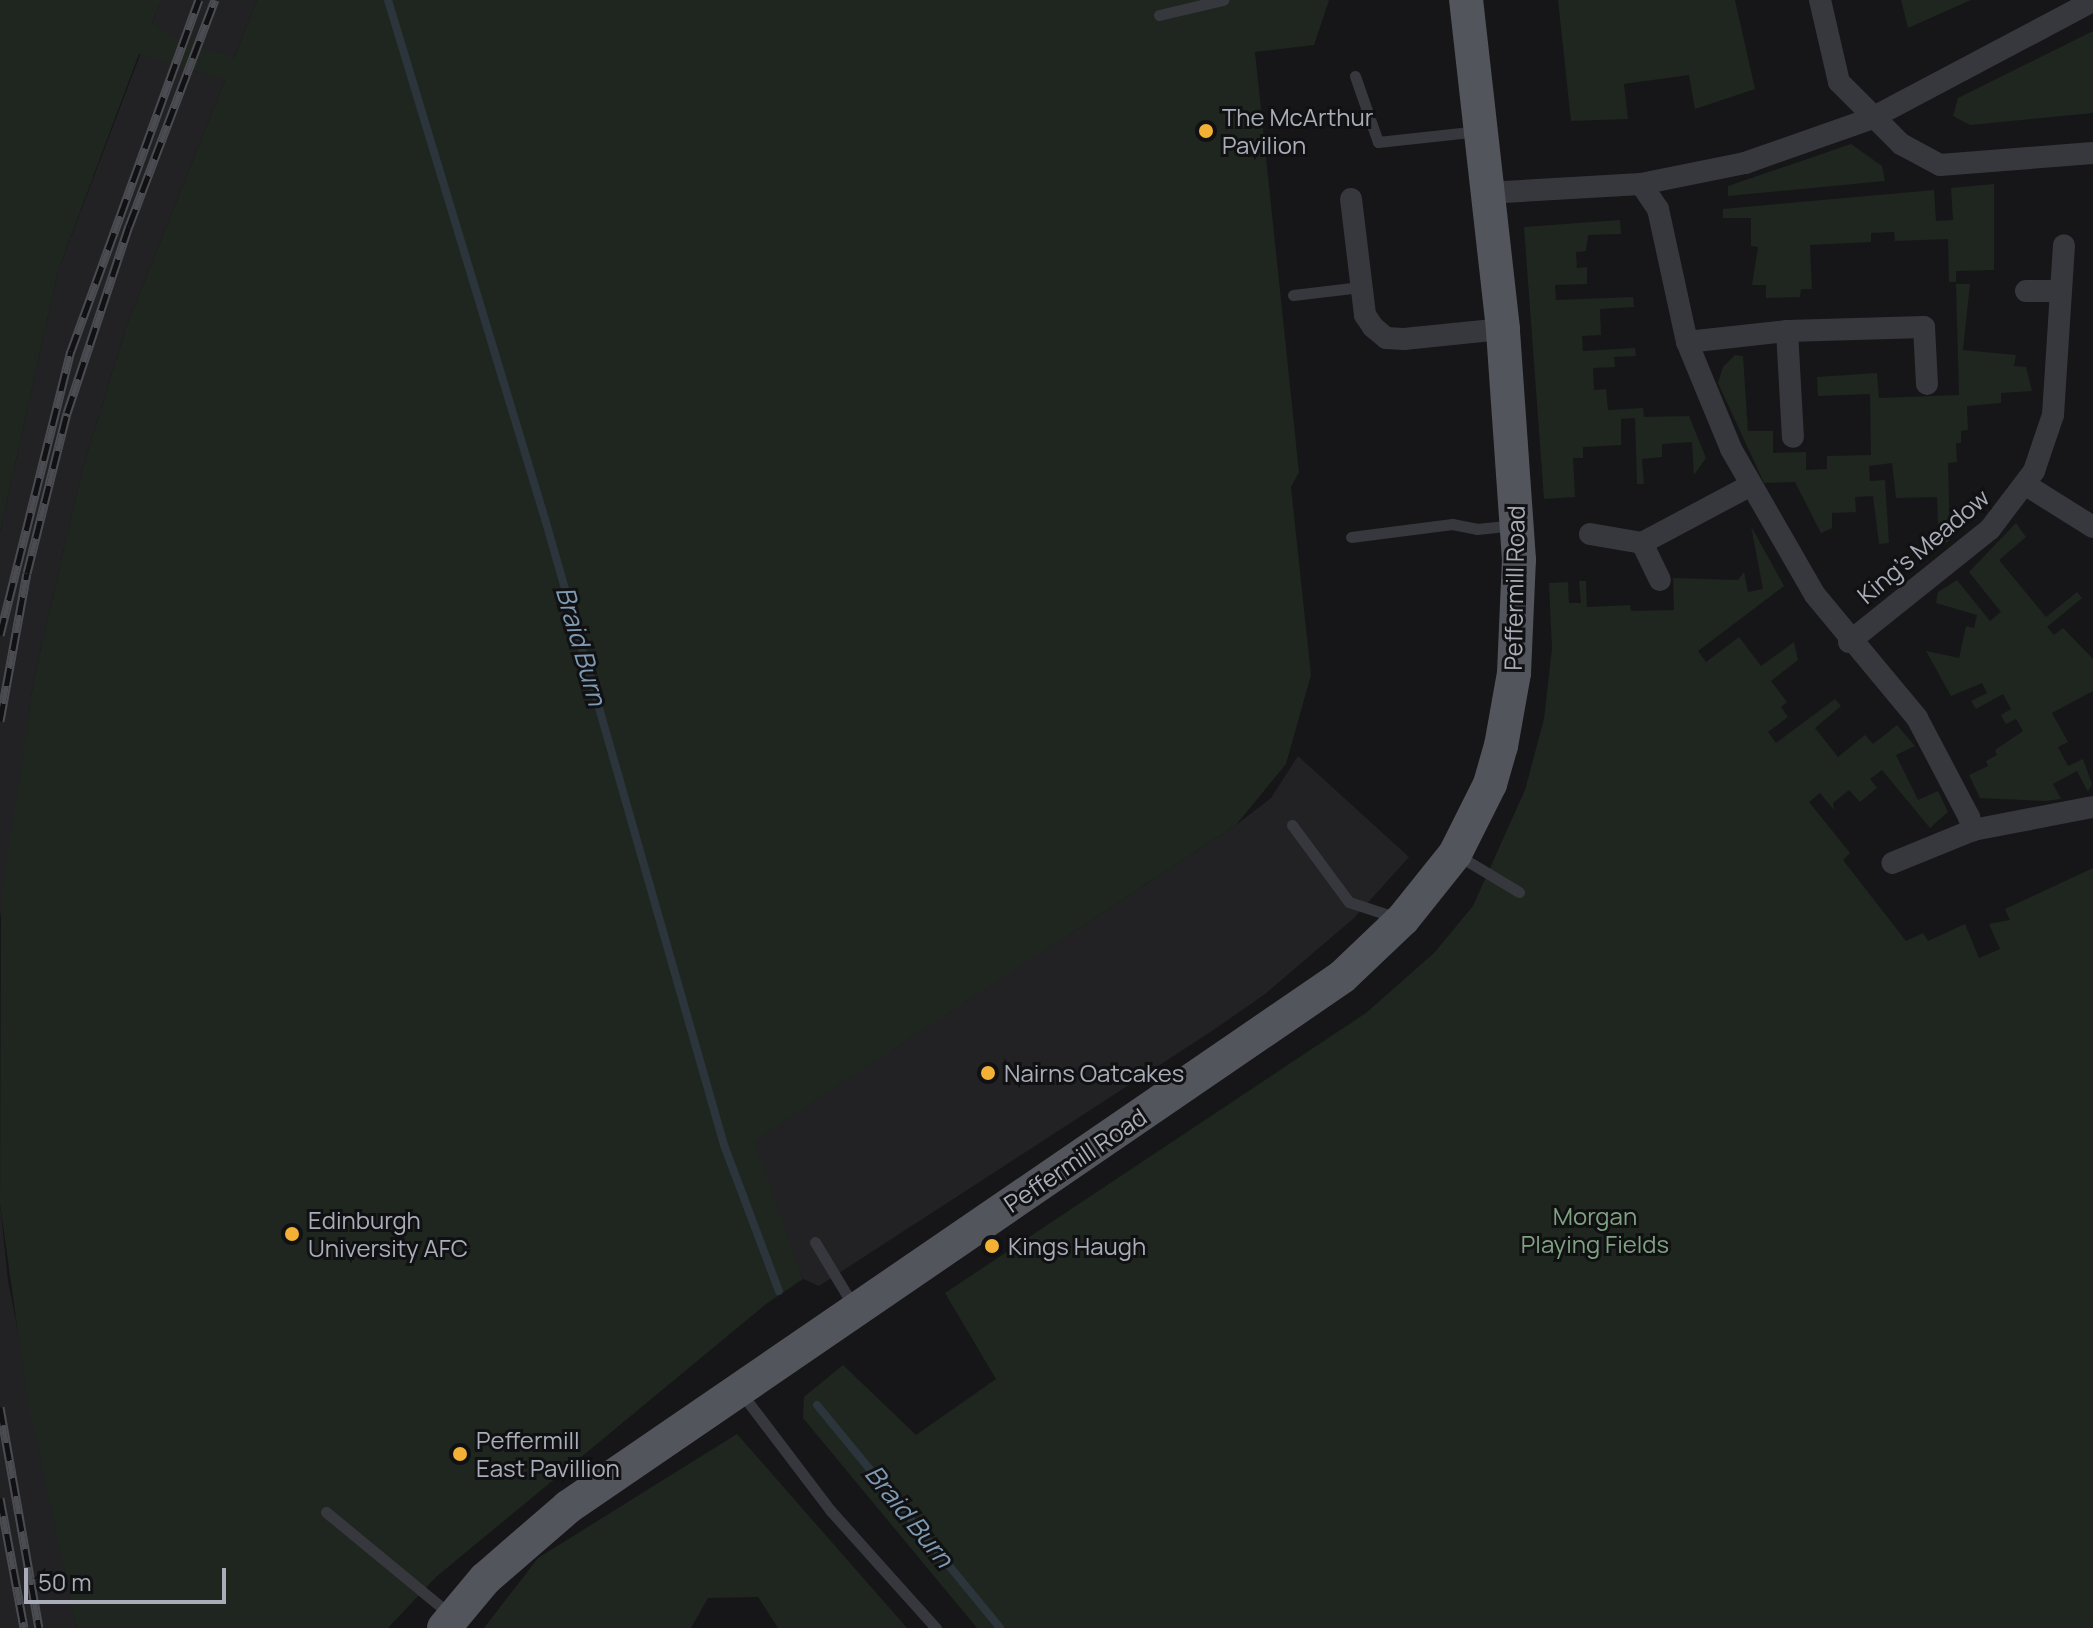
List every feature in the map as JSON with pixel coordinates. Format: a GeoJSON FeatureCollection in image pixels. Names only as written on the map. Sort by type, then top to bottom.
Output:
{"type":"FeatureCollection","features":[{"type":"Feature","properties":{"kind":"main road","name":"Peffermill Road"},"geometry":{"type":"LineString","coordinates":[[448,1622],[485,1579],[568,1507],[855,1307],[1342,977],[1403,919],[1455,854],[1490,784],[1506,723],[1518,630],[1518,524],[1503,329],[1466,0]]}},
{"type":"Feature","properties":{"kind":"street"},"geometry":{"type":"LineString","coordinates":[[1820,0],[1839,82],[1870,119],[1940,165],[2093,153]]}},
{"type":"Feature","properties":{"kind":"street"},"geometry":{"type":"LineString","coordinates":[[1486,193],[1641,184],[1745,163],[1870,119],[2093,1]]}},
{"type":"Feature","properties":{"kind":"street","name":"King's Meadow"},"geometry":{"type":"LineString","coordinates":[[1641,184],[1658,209],[1687,342],[1711,406],[1751,485],[1815,595],[1849,642],[1917,718],[1973,830]]}},
{"type":"Feature","properties":{"kind":"street"},"geometry":{"type":"LineString","coordinates":[[1351,199],[1365,315],[1386,338],[1503,329]]}},
{"type":"Feature","properties":{"kind":"street","name":"King's Meadow"},"geometry":{"type":"LineString","coordinates":[[1849,642],[1990,529],[2026,485],[2053,415],[2064,245]]}},
{"type":"Feature","properties":{"kind":"street"},"geometry":{"type":"LineString","coordinates":[[2026,291],[2061,291]]}},
{"type":"Feature","properties":{"kind":"street"},"geometry":{"type":"LineString","coordinates":[[1687,342],[1787,331],[1924,327],[1927,384]]}},
{"type":"Feature","properties":{"kind":"street"},"geometry":{"type":"LineString","coordinates":[[1787,331],[1793,437]]}},
{"type":"Feature","properties":{"kind":"street"},"geometry":{"type":"LineString","coordinates":[[1590,534],[1642,543],[1751,485]]}},
{"type":"Feature","properties":{"kind":"street"},"geometry":{"type":"LineString","coordinates":[[2026,485],[2093,527]]}},
{"type":"Feature","properties":{"kind":"street"},"geometry":{"type":"LineString","coordinates":[[1642,543],[1660,580]]}},
{"type":"Feature","properties":{"kind":"street"},"geometry":{"type":"LineString","coordinates":[[1892,863],[1973,830],[2093,807]]}},
{"type":"Feature","properties":{"kind":"lane"},"geometry":{"type":"LineString","coordinates":[[1159,15],[1223,0]]}},
{"type":"Feature","properties":{"kind":"lane"},"geometry":{"type":"LineString","coordinates":[[1355,76],[1378,142],[1479,131]]}},
{"type":"Feature","properties":{"kind":"lane"},"geometry":{"type":"LineString","coordinates":[[1293,295],[1361,287]]}},
{"type":"Feature","properties":{"kind":"lane"},"geometry":{"type":"LineString","coordinates":[[1351,537],[1452,524],[1477,529],[1518,524]]}},
{"type":"Feature","properties":{"kind":"lane"},"geometry":{"type":"LineString","coordinates":[[1292,825],[1349,902],[1403,919]]}},
{"type":"Feature","properties":{"kind":"lane"},"geometry":{"type":"LineString","coordinates":[[1455,854],[1519,892]]}},
{"type":"Feature","properties":{"kind":"lane"},"geometry":{"type":"LineString","coordinates":[[815,1242],[855,1307]]}},
{"type":"Feature","properties":{"kind":"lane"},"geometry":{"type":"LineString","coordinates":[[737,1388],[830,1510],[936,1628]]}},
{"type":"Feature","properties":{"kind":"lane"},"geometry":{"type":"LineString","coordinates":[[326,1512],[448,1622]]}},
{"type":"Feature","properties":{"kind":"shaded area"},"geometry":{"type":"Polygon","coordinates":[[[161,0],[257,0],[127,325],[83,467],[34,678],[0,918],[0,532],[58,271],[161,0]]]}},
{"type":"Feature","properties":{"kind":"shaded area","name":"Nairns Oatcakes"},"geometry":{"type":"Polygon","coordinates":[[[1298,756],[1409,857],[1354,918],[1265,994],[1212,1031],[819,1286],[803,1279],[753,1141],[1236,825],[1271,798],[1298,756]]]}},
{"type":"Feature","properties":{"kind":"shaded area"},"geometry":{"type":"Polygon","coordinates":[[[0,1204],[8,1281],[77,1628],[0,1628],[0,1204]]]}},
{"type":"Feature","properties":{"kind":"green space"},"geometry":{"type":"Polygon","coordinates":[[[0,0],[161,0],[152,23],[175,38],[234,58],[257,0],[1329,0],[1314,45],[1255,52],[1299,472],[1291,487],[1311,675],[1286,764],[1236,825],[754,1141],[803,1279],[766,1304],[436,1577],[388,1628],[77,1628],[27,1397],[0,1204],[1,902],[34,678],[83,467],[127,325],[225,80],[139,54],[58,271],[0,532],[0,0]]]}},
{"type":"Feature","properties":{"kind":"green space"},"geometry":{"type":"Polygon","coordinates":[[[1558,0],[1735,0],[1755,89],[1695,109],[1689,75],[1624,84],[1628,119],[1571,121],[1558,0]]]}},
{"type":"Feature","properties":{"kind":"green space"},"geometry":{"type":"Polygon","coordinates":[[[1901,0],[1971,0],[1908,28],[1901,0]]]}},
{"type":"Feature","properties":{"kind":"green space"},"geometry":{"type":"Polygon","coordinates":[[[2093,31],[2093,113],[1970,125],[1953,116],[1958,98],[2093,31]]]}},
{"type":"Feature","properties":{"kind":"green space"},"geometry":{"type":"Polygon","coordinates":[[[1851,144],[1882,166],[1885,181],[1728,196],[1728,186],[1851,144]]]}},
{"type":"Feature","properties":{"kind":"green space"},"geometry":{"type":"Polygon","coordinates":[[[1994,184],[1994,270],[1956,271],[1956,282],[1949,282],[1948,239],[1895,241],[1894,232],[1871,233],[1871,242],[1810,245],[1812,289],[1801,289],[1800,297],[1766,298],[1766,285],[1752,285],[1758,247],[1751,246],[1751,218],[1723,218],[1723,209],[1934,190],[1936,221],[1953,220],[1951,188],[1994,184]]]}},
{"type":"Feature","properties":{"kind":"green space"},"geometry":{"type":"Polygon","coordinates":[[[1620,220],[1621,234],[1588,235],[1586,251],[1576,252],[1577,268],[1587,267],[1587,284],[1555,285],[1556,300],[1633,297],[1634,307],[1600,309],[1601,335],[1582,336],[1583,351],[1635,348],[1636,356],[1614,357],[1615,367],[1593,368],[1594,390],[1606,389],[1608,410],[1643,408],[1644,417],[1689,416],[1706,458],[1694,475],[1692,442],[1662,444],[1662,457],[1642,459],[1644,484],[1637,484],[1635,418],[1621,419],[1621,445],[1583,447],[1583,458],[1573,458],[1575,497],[1544,499],[1524,227],[1620,220]]]}},
{"type":"Feature","properties":{"kind":"green space"},"geometry":{"type":"Polygon","coordinates":[[[1956,284],[1970,284],[1963,350],[2016,355],[2014,366],[2026,367],[2032,391],[2001,393],[2001,403],[1967,406],[1968,430],[1961,431],[1961,443],[1956,443],[1957,462],[1948,463],[1950,540],[1939,548],[1937,497],[1896,498],[1892,463],[1869,466],[1870,481],[1885,480],[1889,543],[1879,544],[1873,496],[1855,497],[1856,512],[1832,513],[1832,528],[1821,533],[1795,482],[1764,483],[1718,383],[1723,367],[1735,355],[1743,356],[1748,431],[1773,431],[1773,453],[1806,452],[1806,470],[1827,469],[1827,456],[1871,455],[1870,394],[1818,396],[1817,377],[1877,373],[1879,398],[1959,395],[1956,284]]]}},
{"type":"Feature","properties":{"kind":"green space"},"geometry":{"type":"Polygon","coordinates":[[[2016,523],[2026,537],[1999,560],[2046,617],[2077,592],[2082,598],[2047,627],[2054,635],[2063,628],[2093,659],[2093,691],[2052,713],[2068,742],[2058,747],[2068,766],[2083,759],[2092,784],[2088,792],[2077,771],[2053,784],[2061,799],[1980,798],[1969,775],[1988,766],[1986,761],[1997,755],[1995,750],[2023,731],[2016,719],[2006,724],[2003,719],[2001,715],[2011,709],[2003,694],[1976,709],[1971,701],[1987,693],[1982,683],[1951,696],[1926,651],[1959,658],[1966,626],[1974,628],[1977,615],[1936,603],[1938,592],[1957,580],[1990,621],[2001,612],[1969,572],[2016,523]]]}},
{"type":"Feature","properties":{"kind":"green space","name":"Morgan Playing Fields"},"geometry":{"type":"Polygon","coordinates":[[[1751,526],[1784,586],[1698,651],[1706,662],[1739,637],[1761,666],[1794,642],[1798,660],[1771,681],[1787,702],[1781,707],[1788,717],[1768,732],[1776,743],[1835,699],[1841,706],[1815,728],[1838,757],[1865,735],[1873,744],[1897,725],[1915,746],[1896,755],[1918,800],[1938,791],[1948,812],[1930,828],[1882,770],[1870,779],[1877,788],[1860,802],[1849,790],[1833,803],[1834,810],[1820,793],[1809,802],[1850,853],[1843,860],[1906,941],[1923,933],[1928,941],[1965,924],[1979,958],[2000,949],[1989,924],[2010,920],[2005,909],[2093,868],[2093,1628],[977,1628],[803,1418],[804,1397],[843,1365],[916,1435],[996,1379],[945,1293],[1366,1013],[1434,953],[1473,906],[1525,790],[1544,719],[1552,648],[1549,583],[1568,582],[1569,603],[1581,603],[1579,581],[1586,581],[1587,607],[1630,605],[1631,611],[1674,610],[1673,578],[1738,580],[1744,572],[1748,592],[1763,589],[1751,526]]]}},
{"type":"Feature","properties":{"kind":"green space"},"geometry":{"type":"Polygon","coordinates":[[[737,1434],[907,1628],[778,1628],[758,1597],[708,1598],[691,1628],[484,1628],[538,1558],[737,1434]]]}},
{"type":"Feature","properties":{"kind":"waterway","name":"Braid Burn"},"geometry":{"type":"LineString","coordinates":[[388,0],[545,519],[724,1145],[779,1291]]}},
{"type":"Feature","properties":{"kind":"waterway","name":"Braid Burn"},"geometry":{"type":"LineString","coordinates":[[817,1405],[1000,1628]]}},
{"type":"Feature","properties":{"kind":"railway"},"geometry":{"type":"LineString","coordinates":[[0,635],[71,351],[199,0]]}},
{"type":"Feature","properties":{"kind":"railway"},"geometry":{"type":"LineString","coordinates":[[0,721],[27,573],[67,413],[129,226],[215,0]]}},
{"type":"Feature","properties":{"kind":"railway"},"geometry":{"type":"LineString","coordinates":[[0,1407],[39,1628]]}},
{"type":"Feature","properties":{"kind":"railway"},"geometry":{"type":"LineString","coordinates":[[0,1498],[24,1628]]}},
{"type":"Feature","properties":{"kind":"place","name":"The McArthur Pavilion"},"geometry":{"type":"Point","coordinates":[1206,131]}},
{"type":"Feature","properties":{"kind":"place","name":"Nairns Oatcakes"},"geometry":{"type":"Point","coordinates":[988,1073]}},
{"type":"Feature","properties":{"kind":"place","name":"Edinburgh University AFC"},"geometry":{"type":"Point","coordinates":[292,1234]}},
{"type":"Feature","properties":{"kind":"place","name":"Kings Haugh"},"geometry":{"type":"Point","coordinates":[992,1246]}},
{"type":"Feature","properties":{"kind":"place","name":"Peffermill East Pavillion"},"geometry":{"type":"Point","coordinates":[460,1454]}}]}
